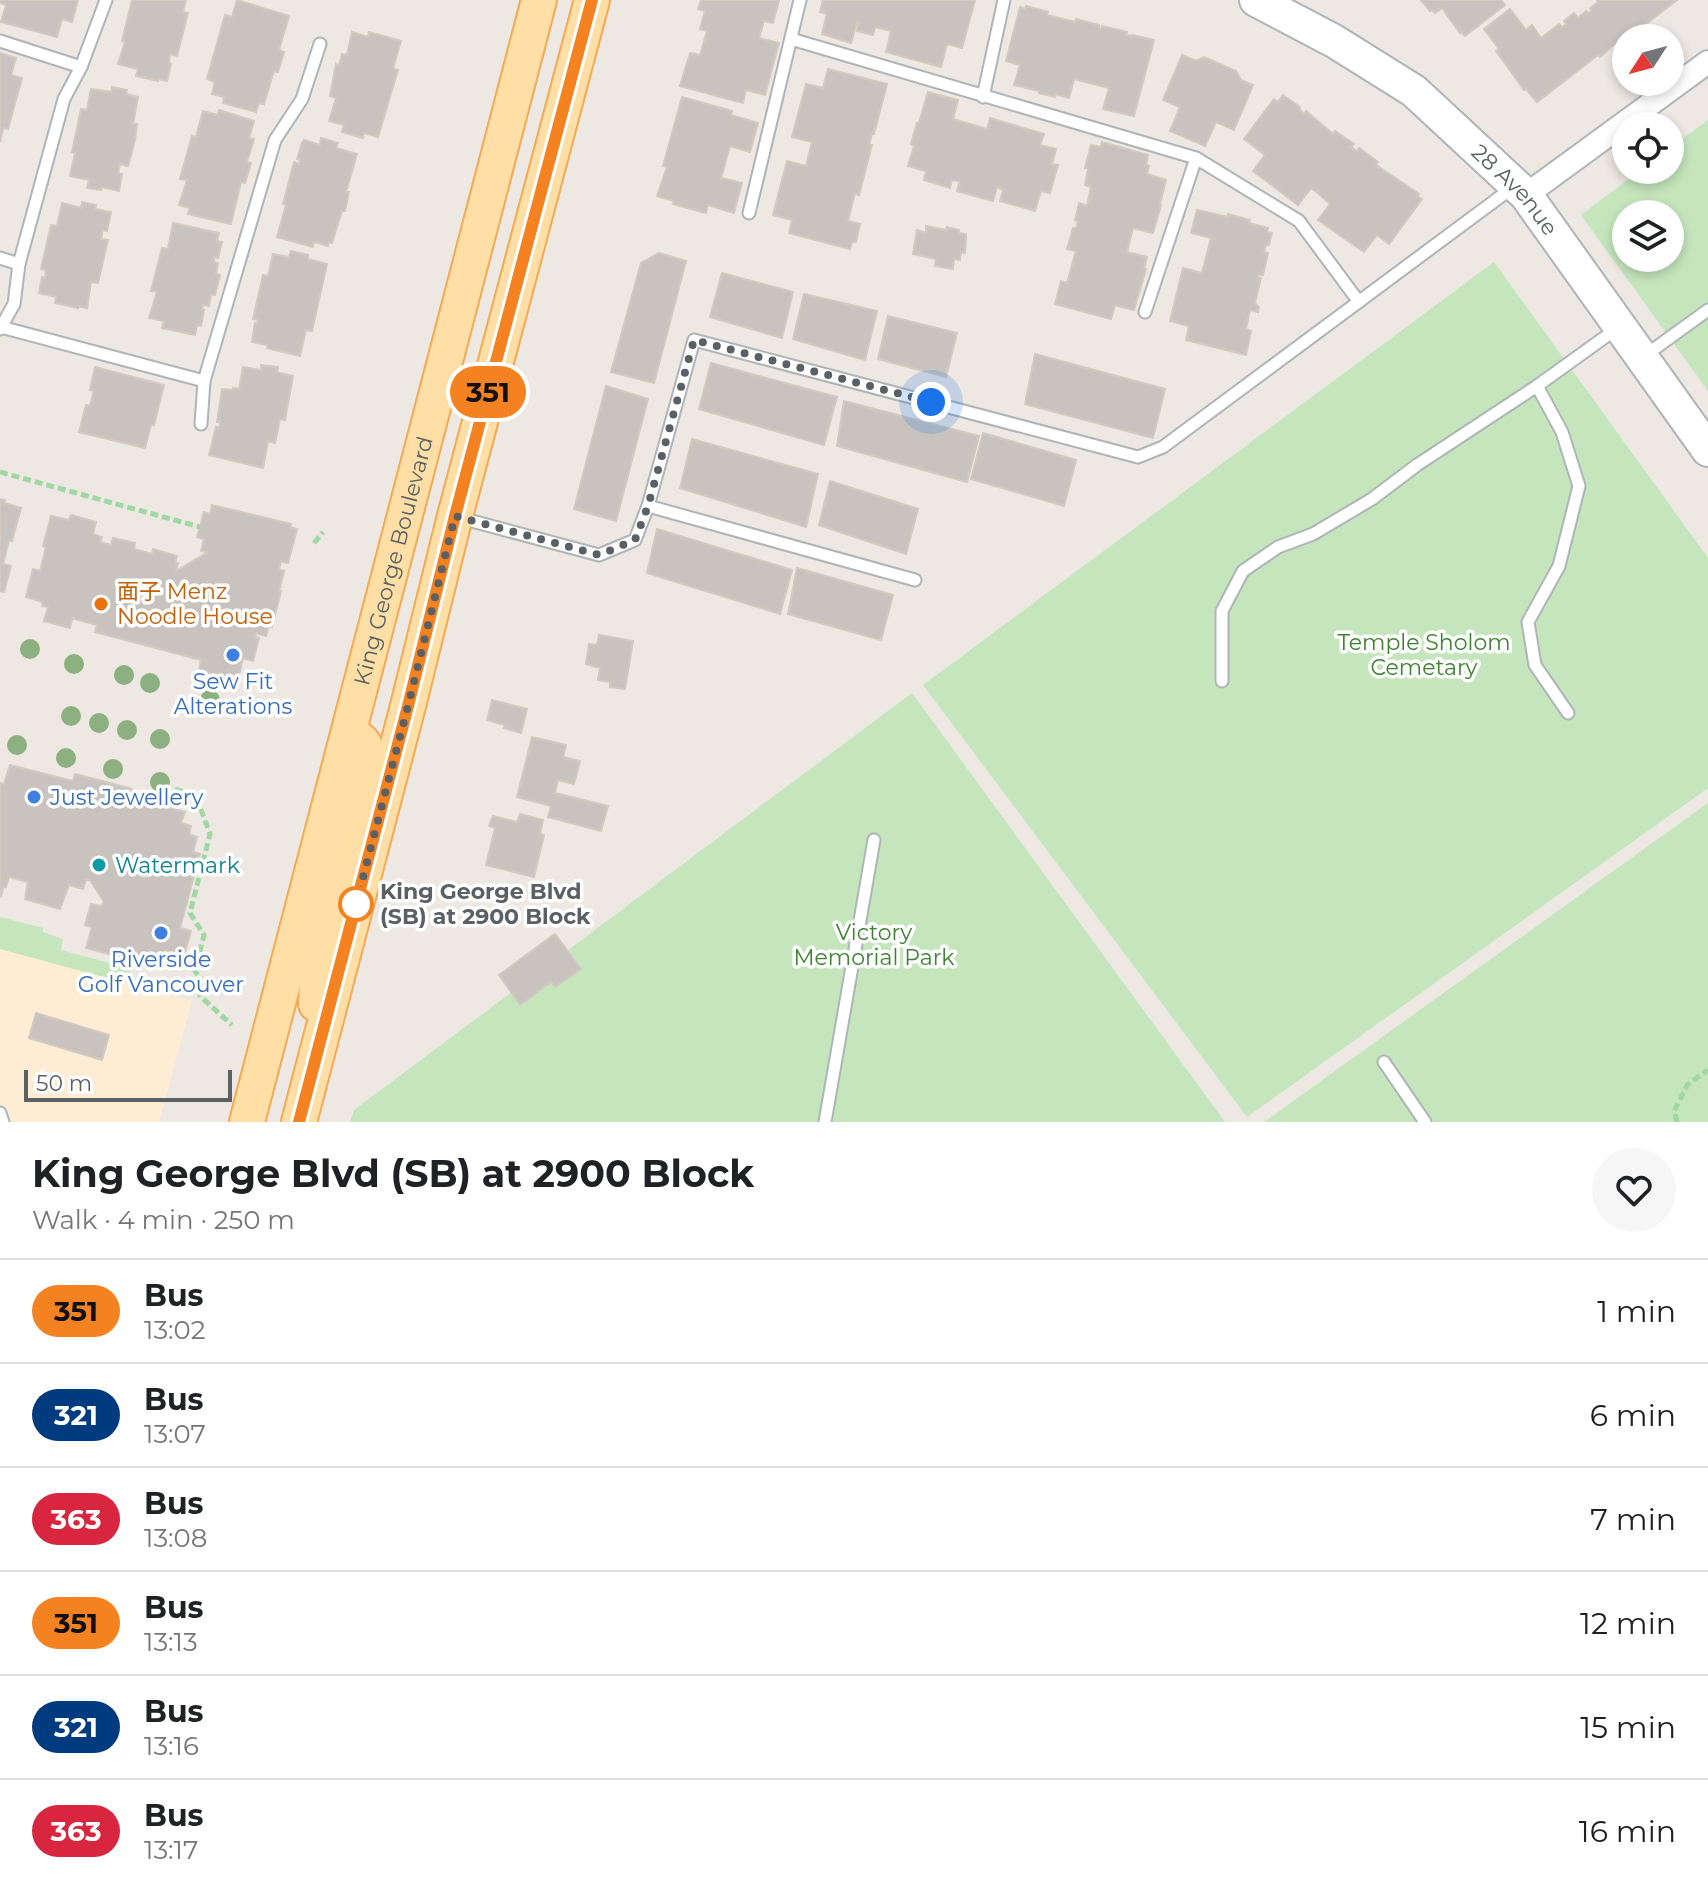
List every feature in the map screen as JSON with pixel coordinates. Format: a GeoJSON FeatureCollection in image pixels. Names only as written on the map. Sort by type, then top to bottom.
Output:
{"type":"FeatureCollection","features":[{"type":"Feature","properties":{"kind":"main road","name":"King George Boulevard"},"geometry":{"type":"LineString","coordinates":[[247,1122],[539,0]]}},
{"type":"Feature","properties":{"kind":"main road"},"geometry":{"type":"LineString","coordinates":[[299,1122],[592,0]]}},
{"type":"Feature","properties":{"kind":"main road"},"geometry":{"type":"LineString","coordinates":[[312,1073],[318,954],[370,761],[367,747],[360,738],[349,733]]}},
{"type":"Feature","properties":{"kind":"street","name":"28 Avenue"},"geometry":{"type":"LineString","coordinates":[[1256,0],[1334,41],[1414,91],[1521,190],[1708,450]]}},
{"type":"Feature","properties":{"kind":"street"},"geometry":{"type":"LineString","coordinates":[[1521,190],[1708,62]]}},
{"type":"Feature","properties":{"kind":"lane"},"geometry":{"type":"LineString","coordinates":[[106,0],[81,67],[64,99],[19,264],[14,304],[1,328],[204,381]]}},
{"type":"Feature","properties":{"kind":"lane"},"geometry":{"type":"LineString","coordinates":[[749,213],[800,0]]}},
{"type":"Feature","properties":{"kind":"lane"},"geometry":{"type":"LineString","coordinates":[[983,97],[1004,0]]}},
{"type":"Feature","properties":{"kind":"lane"},"geometry":{"type":"LineString","coordinates":[[791,39],[1196,158],[1299,221],[1359,302]]}},
{"type":"Feature","properties":{"kind":"lane"},"geometry":{"type":"LineString","coordinates":[[0,41],[81,67]]}},
{"type":"Feature","properties":{"kind":"lane"},"geometry":{"type":"LineString","coordinates":[[201,424],[204,381],[275,140],[302,99],[320,44]]}},
{"type":"Feature","properties":{"kind":"lane"},"geometry":{"type":"LineString","coordinates":[[1145,312],[1196,158]]}},
{"type":"Feature","properties":{"kind":"lane"},"geometry":{"type":"LineString","coordinates":[[455,516],[599,555],[635,540],[648,506],[694,340],[1138,457],[1163,447],[1359,302],[1521,190]]}},
{"type":"Feature","properties":{"kind":"lane"},"geometry":{"type":"LineString","coordinates":[[0,258],[19,264]]}},
{"type":"Feature","properties":{"kind":"lane"},"geometry":{"type":"LineString","coordinates":[[1643,358],[1708,310]]}},
{"type":"Feature","properties":{"kind":"lane"},"geometry":{"type":"LineString","coordinates":[[1222,681],[1222,611],[1243,571],[1278,547],[1313,534],[1372,499],[1620,327]]}},
{"type":"Feature","properties":{"kind":"lane"},"geometry":{"type":"LineString","coordinates":[[1537,386],[1562,432],[1579,486],[1559,566],[1528,622],[1535,665],[1568,713]]}},
{"type":"Feature","properties":{"kind":"lane"},"geometry":{"type":"LineString","coordinates":[[648,506],[915,580]]}},
{"type":"Feature","properties":{"kind":"lane"},"geometry":{"type":"LineString","coordinates":[[825,1122],[874,840]]}},
{"type":"Feature","properties":{"kind":"lane"},"geometry":{"type":"LineString","coordinates":[[1384,1062],[1425,1122]]}},
{"type":"Feature","properties":{"kind":"lane"},"geometry":{"type":"LineString","coordinates":[[0,1113],[3,1122]]}},
{"type":"Feature","properties":{"kind":"path"},"geometry":{"type":"LineString","coordinates":[[0,472],[200,527]]}},
{"type":"Feature","properties":{"kind":"path"},"geometry":{"type":"LineString","coordinates":[[314,543],[323,532]]}},
{"type":"Feature","properties":{"kind":"path"},"geometry":{"type":"LineString","coordinates":[[175,789],[196,796],[210,834],[190,913],[204,935],[195,971],[203,982],[200,996],[232,1025]]}},
{"type":"Feature","properties":{"kind":"path"},"geometry":{"type":"LineString","coordinates":[[386,912],[400,916]]}},
{"type":"Feature","properties":{"kind":"path"},"geometry":{"type":"LineString","coordinates":[[1677,1122],[1674,1111],[1688,1084],[1708,1070]]}},
{"type":"Feature","properties":{"kind":"shaded area"},"geometry":{"type":"Polygon","coordinates":[[[0,949],[192,1001],[159,1122],[0,1122],[0,949]]]}},
{"type":"Feature","properties":{"kind":"green space"},"geometry":{"type":"Polygon","coordinates":[[[1708,120],[1708,391],[1622,272],[1684,272],[1684,200],[1612,200],[1612,258],[1581,215],[1622,184],[1684,184],[1684,138],[1708,120]]]}},
{"type":"Feature","properties":{"kind":"green space","name":"Temple Sholom Cemetary"},"geometry":{"type":"Polygon","coordinates":[[[1494,262],[1708,558],[1708,788],[1247,1117],[923,685],[1494,262]]]}},
{"type":"Feature","properties":{"kind":"green space","name":"Victory Memorial Park"},"geometry":{"type":"Polygon","coordinates":[[[912,693],[1225,1122],[350,1122],[354,1110],[912,693]]]}},
{"type":"Feature","properties":{"kind":"green space"},"geometry":{"type":"Polygon","coordinates":[[[1708,803],[1708,1122],[1264,1122],[1708,803]]]}},
{"type":"Feature","properties":{"kind":"green space"},"geometry":{"type":"Polygon","coordinates":[[[0,917],[43,928],[43,932],[63,939],[61,950],[132,969],[129,984],[0,949],[0,917]]]}},
{"type":"Feature","properties":{"kind":"building"},"geometry":{"type":"Polygon","coordinates":[[[0,0],[78,0],[72,22],[62,19],[57,37],[1,22],[6,5],[0,0]]]}},
{"type":"Feature","properties":{"kind":"building"},"geometry":{"type":"Polygon","coordinates":[[[132,0],[186,0],[183,12],[188,13],[177,56],[170,54],[167,81],[136,76],[138,69],[118,64],[132,0]]]}},
{"type":"Feature","properties":{"kind":"building"},"geometry":{"type":"Polygon","coordinates":[[[237,0],[289,16],[279,50],[284,52],[278,72],[274,71],[264,104],[259,103],[256,112],[223,103],[224,97],[212,94],[215,82],[207,79],[225,15],[232,17],[237,0]]]}},
{"type":"Feature","properties":{"kind":"building"},"geometry":{"type":"Polygon","coordinates":[[[701,0],[779,0],[773,23],[764,21],[759,38],[779,43],[765,95],[746,90],[743,103],[680,86],[690,53],[700,55],[707,31],[700,29],[705,11],[698,9],[701,0]]]}},
{"type":"Feature","properties":{"kind":"building"},"geometry":{"type":"Polygon","coordinates":[[[823,0],[975,0],[962,48],[947,44],[941,67],[886,52],[891,31],[875,27],[873,35],[857,31],[859,22],[851,43],[822,34],[827,14],[820,12],[823,0]]]}},
{"type":"Feature","properties":{"kind":"building"},"geometry":{"type":"Polygon","coordinates":[[[1421,0],[1501,0],[1505,5],[1465,36],[1442,8],[1435,13],[1421,0]]]}},
{"type":"Feature","properties":{"kind":"building"},"geometry":{"type":"Polygon","coordinates":[[[1677,0],[1646,24],[1612,24],[1612,46],[1537,102],[1524,90],[1484,29],[1510,9],[1526,30],[1532,25],[1541,38],[1559,24],[1562,27],[1566,24],[1564,21],[1574,13],[1578,18],[1586,11],[1588,13],[1598,2],[1677,0]]]}},
{"type":"Feature","properties":{"kind":"building"},"geometry":{"type":"Polygon","coordinates":[[[1026,6],[1048,12],[1047,15],[1075,22],[1076,19],[1099,25],[1102,29],[1102,26],[1127,32],[1126,35],[1154,40],[1134,116],[1103,109],[1109,88],[1074,79],[1069,98],[1014,85],[1020,65],[1006,61],[1020,7],[1025,9],[1026,6]]]}},
{"type":"Feature","properties":{"kind":"building"},"geometry":{"type":"Polygon","coordinates":[[[352,32],[368,37],[369,32],[401,41],[393,68],[398,70],[378,137],[364,133],[363,138],[342,132],[344,125],[329,121],[336,98],[330,96],[336,64],[339,65],[342,54],[347,55],[352,32]]]}},
{"type":"Feature","properties":{"kind":"building"},"geometry":{"type":"Polygon","coordinates":[[[0,53],[16,58],[11,75],[22,78],[8,129],[3,128],[0,142],[0,53]]]}},
{"type":"Feature","properties":{"kind":"building"},"geometry":{"type":"Polygon","coordinates":[[[1182,55],[1196,61],[1204,57],[1236,71],[1241,80],[1253,85],[1234,130],[1216,122],[1205,146],[1170,131],[1180,107],[1163,100],[1182,55]]]}},
{"type":"Feature","properties":{"kind":"building"},"geometry":{"type":"Polygon","coordinates":[[[828,69],[887,84],[869,145],[872,145],[859,195],[855,193],[848,221],[860,224],[856,242],[852,242],[850,249],[789,233],[792,220],[773,215],[787,161],[806,166],[812,142],[792,137],[806,84],[823,88],[828,69]]]}},
{"type":"Feature","properties":{"kind":"building"},"geometry":{"type":"Polygon","coordinates":[[[112,87],[127,90],[126,94],[138,97],[133,124],[137,124],[135,140],[128,166],[120,164],[119,191],[87,188],[89,180],[70,176],[81,109],[87,110],[91,89],[111,92],[112,87]]]}},
{"type":"Feature","properties":{"kind":"building"},"geometry":{"type":"Polygon","coordinates":[[[928,92],[958,100],[953,119],[987,129],[990,118],[1044,134],[1040,145],[1056,149],[1052,164],[1058,165],[1050,193],[1041,191],[1035,211],[1000,201],[1003,190],[997,187],[993,201],[957,191],[960,179],[952,180],[950,188],[924,180],[926,171],[908,166],[914,146],[911,144],[928,92]]]}},
{"type":"Feature","properties":{"kind":"building"},"geometry":{"type":"Polygon","coordinates":[[[1283,95],[1300,107],[1304,114],[1306,111],[1333,134],[1335,131],[1354,144],[1351,147],[1357,151],[1359,148],[1378,162],[1376,165],[1419,194],[1417,196],[1422,199],[1389,244],[1377,235],[1364,252],[1318,220],[1330,204],[1311,188],[1298,205],[1253,171],[1265,155],[1244,139],[1274,99],[1278,102],[1283,95]]]}},
{"type":"Feature","properties":{"kind":"building"},"geometry":{"type":"Polygon","coordinates":[[[682,97],[732,111],[731,115],[758,123],[750,152],[730,146],[721,178],[742,183],[734,213],[708,205],[706,213],[657,196],[667,167],[663,166],[682,97]]]}},
{"type":"Feature","properties":{"kind":"building"},"geometry":{"type":"Polygon","coordinates":[[[219,110],[254,121],[249,138],[254,139],[247,162],[251,163],[245,183],[241,182],[231,224],[188,214],[190,208],[179,205],[187,180],[180,179],[192,136],[196,137],[203,111],[218,115],[219,110]]]}},
{"type":"Feature","properties":{"kind":"building"},"geometry":{"type":"Polygon","coordinates":[[[321,138],[338,143],[336,148],[357,154],[346,192],[349,192],[345,211],[342,211],[332,243],[329,242],[328,246],[314,242],[313,247],[277,237],[294,162],[299,164],[300,160],[297,159],[302,143],[304,140],[320,145],[321,138]]]}},
{"type":"Feature","properties":{"kind":"building"},"geometry":{"type":"Polygon","coordinates":[[[1102,142],[1148,155],[1147,174],[1166,180],[1153,233],[1133,228],[1127,252],[1147,257],[1134,310],[1115,305],[1111,319],[1055,304],[1061,281],[1067,283],[1076,251],[1067,249],[1078,221],[1075,220],[1079,203],[1087,206],[1091,187],[1085,185],[1088,168],[1085,168],[1091,145],[1101,147],[1102,142]]]}},
{"type":"Feature","properties":{"kind":"building"},"geometry":{"type":"Polygon","coordinates":[[[82,202],[111,212],[107,231],[103,230],[101,239],[108,240],[98,283],[91,282],[87,308],[55,303],[56,297],[39,293],[42,277],[45,278],[46,270],[41,269],[51,225],[57,226],[62,203],[81,208],[82,202]]]}},
{"type":"Feature","properties":{"kind":"building"},"geometry":{"type":"Polygon","coordinates":[[[1197,210],[1250,220],[1249,223],[1268,228],[1267,232],[1272,233],[1264,252],[1268,253],[1263,275],[1258,274],[1261,278],[1255,303],[1259,307],[1258,312],[1250,310],[1246,329],[1251,331],[1246,355],[1186,340],[1189,326],[1170,321],[1183,268],[1202,273],[1211,238],[1191,233],[1197,210]]]}},
{"type":"Feature","properties":{"kind":"building"},"geometry":{"type":"Polygon","coordinates":[[[173,223],[219,233],[217,241],[222,242],[218,258],[214,257],[214,262],[218,263],[216,274],[220,275],[215,295],[211,295],[209,306],[203,305],[201,326],[197,325],[195,335],[162,328],[164,321],[149,318],[157,292],[151,291],[162,248],[168,249],[173,223]]]}},
{"type":"Feature","properties":{"kind":"building"},"geometry":{"type":"Polygon","coordinates":[[[926,226],[946,230],[947,227],[966,234],[965,253],[961,252],[960,260],[954,259],[953,269],[935,266],[936,259],[913,254],[917,230],[926,233],[926,226]]]}},
{"type":"Feature","properties":{"kind":"building"},"geometry":{"type":"Polygon","coordinates":[[[291,251],[327,264],[312,331],[306,330],[300,356],[252,342],[258,320],[253,319],[263,275],[268,276],[273,254],[289,257],[291,251]]]}},
{"type":"Feature","properties":{"kind":"building"},"geometry":{"type":"Polygon","coordinates":[[[659,253],[686,261],[654,383],[611,372],[641,263],[659,253]]]}},
{"type":"Feature","properties":{"kind":"building"},"geometry":{"type":"Polygon","coordinates":[[[722,273],[793,292],[782,338],[710,317],[722,273]]]}},
{"type":"Feature","properties":{"kind":"building"},"geometry":{"type":"Polygon","coordinates":[[[804,294],[877,311],[865,360],[793,339],[804,294]]]}},
{"type":"Feature","properties":{"kind":"building"},"geometry":{"type":"Polygon","coordinates":[[[888,316],[957,333],[946,377],[878,359],[888,316]]]}},
{"type":"Feature","properties":{"kind":"building"},"geometry":{"type":"Polygon","coordinates":[[[1035,354],[1165,389],[1153,438],[1025,404],[1035,354]]]}},
{"type":"Feature","properties":{"kind":"building"},"geometry":{"type":"Polygon","coordinates":[[[711,363],[837,397],[824,445],[699,409],[711,363]]]}},
{"type":"Feature","properties":{"kind":"building"},"geometry":{"type":"Polygon","coordinates":[[[261,365],[278,367],[277,372],[293,376],[285,420],[280,419],[275,443],[268,441],[263,468],[209,455],[216,427],[220,428],[220,422],[217,422],[222,389],[239,389],[243,367],[261,370],[261,365]]]}},
{"type":"Feature","properties":{"kind":"building"},"geometry":{"type":"Polygon","coordinates":[[[95,367],[164,385],[145,448],[79,432],[86,405],[90,406],[94,391],[90,390],[95,367]]]}},
{"type":"Feature","properties":{"kind":"building"},"geometry":{"type":"Polygon","coordinates":[[[606,386],[648,399],[616,521],[574,509],[606,386]]]}},
{"type":"Feature","properties":{"kind":"building"},"geometry":{"type":"Polygon","coordinates":[[[844,401],[979,436],[967,482],[837,446],[844,401]]]}},
{"type":"Feature","properties":{"kind":"building"},"geometry":{"type":"Polygon","coordinates":[[[983,433],[1076,460],[1064,506],[971,479],[983,433]]]}},
{"type":"Feature","properties":{"kind":"building"},"geometry":{"type":"Polygon","coordinates":[[[692,439],[818,474],[806,527],[680,488],[692,439]]]}},
{"type":"Feature","properties":{"kind":"building"},"geometry":{"type":"Polygon","coordinates":[[[830,481],[918,509],[906,554],[819,525],[830,481]]]}},
{"type":"Feature","properties":{"kind":"building"},"geometry":{"type":"Polygon","coordinates":[[[0,499],[21,508],[3,564],[11,566],[4,592],[0,591],[0,499]]]}},
{"type":"Feature","properties":{"kind":"building"},"geometry":{"type":"Polygon","coordinates":[[[212,505],[291,524],[290,527],[297,529],[288,563],[281,561],[279,570],[284,571],[272,627],[269,626],[266,636],[256,633],[255,637],[259,638],[253,661],[243,658],[238,680],[199,671],[201,660],[95,632],[97,625],[72,618],[70,628],[44,621],[48,607],[42,606],[43,602],[26,597],[33,569],[40,571],[51,516],[69,520],[71,515],[96,522],[93,534],[102,537],[100,542],[111,545],[113,538],[135,543],[134,549],[152,554],[153,549],[177,556],[176,571],[208,552],[201,551],[204,539],[197,537],[204,512],[210,514],[212,505]]]}},
{"type":"Feature","properties":{"kind":"building"},"geometry":{"type":"Polygon","coordinates":[[[657,529],[792,570],[780,614],[647,573],[657,529]]]}},
{"type":"Feature","properties":{"kind":"building"},"geometry":{"type":"Polygon","coordinates":[[[797,568],[893,595],[881,640],[788,614],[797,568]]]}},
{"type":"Feature","properties":{"kind":"building"},"geometry":{"type":"Polygon","coordinates":[[[599,635],[633,641],[625,689],[610,687],[610,682],[598,680],[600,668],[586,664],[589,644],[597,645],[599,635]]]}},
{"type":"Feature","properties":{"kind":"building"},"geometry":{"type":"Polygon","coordinates":[[[492,700],[527,709],[521,733],[487,720],[492,700]]]}},
{"type":"Feature","properties":{"kind":"building"},"geometry":{"type":"Polygon","coordinates":[[[532,737],[566,745],[563,757],[580,761],[574,784],[558,780],[555,793],[608,806],[601,831],[548,817],[551,806],[517,797],[532,737]]]}},
{"type":"Feature","properties":{"kind":"building","name":"Watermark"},"geometry":{"type":"Polygon","coordinates":[[[10,765],[73,781],[75,774],[110,783],[132,789],[130,797],[185,812],[181,823],[191,826],[189,834],[197,837],[193,852],[200,854],[180,928],[191,931],[184,956],[166,951],[162,968],[86,948],[92,927],[85,925],[91,904],[101,906],[104,902],[90,880],[86,880],[83,889],[69,885],[60,909],[25,899],[28,882],[9,877],[0,895],[0,783],[4,784],[10,765]]]}},
{"type":"Feature","properties":{"kind":"building"},"geometry":{"type":"Polygon","coordinates":[[[520,814],[543,820],[540,834],[544,835],[534,877],[486,865],[495,828],[489,826],[493,816],[517,822],[520,814]]]}},
{"type":"Feature","properties":{"kind":"building"},"geometry":{"type":"Polygon","coordinates":[[[555,934],[581,969],[555,987],[551,982],[520,1005],[499,975],[555,934]]]}},
{"type":"Feature","properties":{"kind":"building"},"geometry":{"type":"Polygon","coordinates":[[[36,1013],[109,1035],[102,1060],[29,1038],[36,1013]]]}},
{"type":"Feature","properties":{"kind":"bus line","name":"351"},"geometry":{"type":"LineString","coordinates":[[299,1122],[592,0]]}},
{"type":"Feature","properties":{"kind":"place","name":"面子 Menz Noodle House"},"geometry":{"type":"Point","coordinates":[101,604]}},
{"type":"Feature","properties":{"kind":"place","name":"Sew Fit Alterations"},"geometry":{"type":"Point","coordinates":[233,655]}},
{"type":"Feature","properties":{"kind":"place","name":"Just Jewellery"},"geometry":{"type":"Point","coordinates":[34,797]}},
{"type":"Feature","properties":{"kind":"place","name":"Watermark"},"geometry":{"type":"Point","coordinates":[99,865]}},
{"type":"Feature","properties":{"kind":"place","name":"King George Blvd (SB) at 2900 Block"},"geometry":{"type":"Point","coordinates":[356,904]}},
{"type":"Feature","properties":{"kind":"place","name":"Riverside Golf Vancouver"},"geometry":{"type":"Point","coordinates":[161,933]}},
{"type":"Feature","properties":{"kind":"route"},"geometry":{"type":"LineString","coordinates":[[356,904],[455,516],[599,555],[635,540],[648,506],[694,340],[931,402]]}}]}
